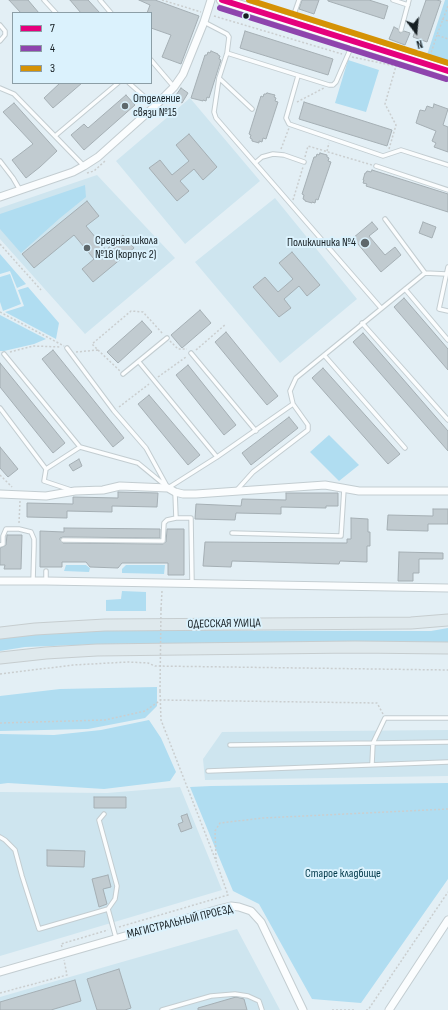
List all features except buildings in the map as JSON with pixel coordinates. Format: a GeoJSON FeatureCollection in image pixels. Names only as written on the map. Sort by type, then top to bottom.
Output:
{"type":"FeatureCollection","features":[{"type":"Feature","properties":{"kind":"main road","name":"ОДЕССКАЯ УЛИЦА"},"geometry":{"type":"LineString","coordinates":[[0,633],[35,629],[105,626],[411,623],[448,620]]}},
{"type":"Feature","properties":{"kind":"main road","name":"ОДЕССКАЯ УЛИЦА"},"geometry":{"type":"LineString","coordinates":[[0,658],[46,653],[97,650],[355,647],[448,648]]}},
{"type":"Feature","properties":{"kind":"street"},"geometry":{"type":"LineString","coordinates":[[0,198],[73,172],[84,166],[98,157],[155,106],[174,87],[183,74],[204,22],[211,0]]}},
{"type":"Feature","properties":{"kind":"street"},"geometry":{"type":"LineString","coordinates":[[222,0],[448,72]]}},
{"type":"Feature","properties":{"kind":"street"},"geometry":{"type":"LineString","coordinates":[[0,494],[46,496],[75,491],[103,490],[120,486],[168,488],[175,492],[196,494],[234,493],[325,485],[344,489],[385,492],[448,491]]}},
{"type":"Feature","properties":{"kind":"street"},"geometry":{"type":"LineString","coordinates":[[0,581],[448,588]]}},
{"type":"Feature","properties":{"kind":"street","name":"МАГИСТРАЛЬНЫЙ ПРОЕЗД"},"geometry":{"type":"LineString","coordinates":[[0,972],[231,906],[245,908],[256,915],[261,922],[303,1010]]}},
{"type":"Feature","properties":{"kind":"street"},"geometry":{"type":"LineString","coordinates":[[389,1010],[448,920]]}},
{"type":"Feature","properties":{"kind":"lane"},"geometry":{"type":"LineString","coordinates":[[44,0],[55,12]]}},
{"type":"Feature","properties":{"kind":"lane"},"geometry":{"type":"LineString","coordinates":[[100,0],[110,12]]}},
{"type":"Feature","properties":{"kind":"lane"},"geometry":{"type":"LineString","coordinates":[[291,22],[299,0]]}},
{"type":"Feature","properties":{"kind":"lane"},"geometry":{"type":"LineString","coordinates":[[393,0],[408,5]]}},
{"type":"Feature","properties":{"kind":"lane"},"geometry":{"type":"LineString","coordinates":[[401,30],[410,0]]}},
{"type":"Feature","properties":{"kind":"lane"},"geometry":{"type":"LineString","coordinates":[[204,22],[227,34],[229,37],[219,78],[214,112],[216,118],[381,308]]}},
{"type":"Feature","properties":{"kind":"lane"},"geometry":{"type":"LineString","coordinates":[[0,25],[5,31],[5,35],[0,41]]}},
{"type":"Feature","properties":{"kind":"lane"},"geometry":{"type":"LineString","coordinates":[[226,53],[298,76],[333,85],[336,82],[354,42]]}},
{"type":"Feature","properties":{"kind":"lane"},"geometry":{"type":"LineString","coordinates":[[152,61],[174,87]]}},
{"type":"Feature","properties":{"kind":"lane"},"geometry":{"type":"LineString","coordinates":[[298,76],[286,118],[286,121],[290,125],[383,156],[401,150],[448,165]]}},
{"type":"Feature","properties":{"kind":"lane"},"geometry":{"type":"LineString","coordinates":[[219,78],[252,109]]}},
{"type":"Feature","properties":{"kind":"lane"},"geometry":{"type":"LineString","coordinates":[[55,136],[117,84]]}},
{"type":"Feature","properties":{"kind":"lane"},"geometry":{"type":"LineString","coordinates":[[130,84],[155,106]]}},
{"type":"Feature","properties":{"kind":"lane"},"geometry":{"type":"LineString","coordinates":[[0,88],[14,94],[84,166]]}},
{"type":"Feature","properties":{"kind":"lane"},"geometry":{"type":"LineString","coordinates":[[254,163],[262,157],[273,154],[279,154],[304,162]]}},
{"type":"Feature","properties":{"kind":"lane"},"geometry":{"type":"LineString","coordinates":[[0,160],[21,191]]}},
{"type":"Feature","properties":{"kind":"lane"},"geometry":{"type":"LineString","coordinates":[[376,166],[448,190]]}},
{"type":"Feature","properties":{"kind":"lane"},"geometry":{"type":"LineString","coordinates":[[384,219],[425,273]]}},
{"type":"Feature","properties":{"kind":"lane"},"geometry":{"type":"LineString","coordinates":[[448,267],[439,309],[448,312]]}},
{"type":"Feature","properties":{"kind":"lane"},"geometry":{"type":"LineString","coordinates":[[234,493],[253,472],[308,430],[308,425],[294,404],[290,391],[296,378],[425,273],[446,274]]}},
{"type":"Feature","properties":{"kind":"lane"},"geometry":{"type":"LineString","coordinates":[[405,289],[448,340]]}},
{"type":"Feature","properties":{"kind":"lane"},"geometry":{"type":"LineString","coordinates":[[362,323],[448,420]]}},
{"type":"Feature","properties":{"kind":"lane"},"geometry":{"type":"LineString","coordinates":[[123,374],[167,338]]}},
{"type":"Feature","properties":{"kind":"lane"},"geometry":{"type":"LineString","coordinates":[[67,348],[114,411],[146,448],[168,488]]}},
{"type":"Feature","properties":{"kind":"lane"},"geometry":{"type":"LineString","coordinates":[[191,353],[256,431]]}},
{"type":"Feature","properties":{"kind":"lane"},"geometry":{"type":"LineString","coordinates":[[4,354],[80,446],[138,463],[168,488]]}},
{"type":"Feature","properties":{"kind":"lane"},"geometry":{"type":"LineString","coordinates":[[324,355],[406,448]]}},
{"type":"Feature","properties":{"kind":"lane"},"geometry":{"type":"LineString","coordinates":[[139,362],[217,457]]}},
{"type":"Feature","properties":{"kind":"lane"},"geometry":{"type":"LineString","coordinates":[[168,488],[256,431],[294,404]]}},
{"type":"Feature","properties":{"kind":"lane"},"geometry":{"type":"LineString","coordinates":[[0,408],[46,469]]}},
{"type":"Feature","properties":{"kind":"lane"},"geometry":{"type":"LineString","coordinates":[[75,491],[44,481],[46,469],[80,446]]}},
{"type":"Feature","properties":{"kind":"lane"},"geometry":{"type":"LineString","coordinates":[[232,533],[341,536],[344,489]]}},
{"type":"Feature","properties":{"kind":"lane"},"geometry":{"type":"LineString","coordinates":[[175,492],[176,518]]}},
{"type":"Feature","properties":{"kind":"lane"},"geometry":{"type":"LineString","coordinates":[[63,540],[163,541],[164,523],[167,520],[176,518],[190,518],[192,583]]}},
{"type":"Feature","properties":{"kind":"lane"},"geometry":{"type":"LineString","coordinates":[[0,545],[3,544],[3,536],[6,529],[19,529],[30,532],[34,539],[33,581]]}},
{"type":"Feature","properties":{"kind":"lane"},"geometry":{"type":"LineString","coordinates":[[46,571],[46,581]]}},
{"type":"Feature","properties":{"kind":"lane"},"geometry":{"type":"LineString","coordinates":[[372,764],[373,743],[385,718],[448,718]]}},
{"type":"Feature","properties":{"kind":"lane"},"geometry":{"type":"LineString","coordinates":[[230,745],[448,742]]}},
{"type":"Feature","properties":{"kind":"lane"},"geometry":{"type":"LineString","coordinates":[[208,770],[448,762]]}},
{"type":"Feature","properties":{"kind":"lane"},"geometry":{"type":"LineString","coordinates":[[0,837],[15,850],[39,929],[108,909],[115,899],[117,886],[99,820],[104,814]]}},
{"type":"Feature","properties":{"kind":"lane"},"geometry":{"type":"LineString","coordinates":[[108,909],[116,938]]}},
{"type":"Feature","properties":{"kind":"lane"},"geometry":{"type":"LineString","coordinates":[[162,1010],[211,996],[235,994],[248,996],[260,1001],[262,1010]]}},
{"type":"Feature","properties":{"kind":"path"},"geometry":{"type":"LineString","coordinates":[[162,0],[347,56],[410,69],[448,82]]}},
{"type":"Feature","properties":{"kind":"path"},"geometry":{"type":"LineString","coordinates":[[427,65],[442,19],[448,6]]}},
{"type":"Feature","properties":{"kind":"path"},"geometry":{"type":"LineString","coordinates":[[442,19],[448,21]]}},
{"type":"Feature","properties":{"kind":"path"},"geometry":{"type":"LineString","coordinates":[[437,35],[448,39]]}},
{"type":"Feature","properties":{"kind":"path"},"geometry":{"type":"LineString","coordinates":[[387,154],[396,125],[385,104],[396,66]]}},
{"type":"Feature","properties":{"kind":"path"},"geometry":{"type":"LineString","coordinates":[[296,107],[297,101],[329,85]]}},
{"type":"Feature","properties":{"kind":"path"},"geometry":{"type":"LineString","coordinates":[[279,154],[290,125]]}},
{"type":"Feature","properties":{"kind":"path"},"geometry":{"type":"LineString","coordinates":[[327,151],[331,138]]}},
{"type":"Feature","properties":{"kind":"path"},"geometry":{"type":"LineString","coordinates":[[291,206],[308,146],[376,166]]}},
{"type":"Feature","properties":{"kind":"path"},"geometry":{"type":"LineString","coordinates":[[0,244],[41,290]]}},
{"type":"Feature","properties":{"kind":"path"},"geometry":{"type":"LineString","coordinates":[[123,374],[92,344],[131,311],[143,312],[178,348],[195,350]]}},
{"type":"Feature","properties":{"kind":"path"},"geometry":{"type":"LineString","coordinates":[[0,312],[67,348]]}},
{"type":"Feature","properties":{"kind":"path"},"geometry":{"type":"LineString","coordinates":[[114,411],[195,350],[226,324]]}},
{"type":"Feature","properties":{"kind":"path"},"geometry":{"type":"LineString","coordinates":[[4,354],[33,346],[67,348]]}},
{"type":"Feature","properties":{"kind":"path"},"geometry":{"type":"LineString","coordinates":[[71,353],[98,350]]}},
{"type":"Feature","properties":{"kind":"path"},"geometry":{"type":"LineString","coordinates":[[0,993],[67,975],[61,944],[228,895],[161,720],[160,691],[162,583]]}},
{"type":"Feature","properties":{"kind":"path"},"geometry":{"type":"LineString","coordinates":[[0,674],[73,665],[128,662],[148,663],[154,666],[448,670]]}},
{"type":"Feature","properties":{"kind":"path"},"geometry":{"type":"LineString","coordinates":[[0,723],[105,720],[145,711],[161,700],[377,703],[385,718]]}},
{"type":"Feature","properties":{"kind":"path"},"geometry":{"type":"LineString","coordinates":[[216,861],[215,831],[220,823],[263,818],[448,809]]}},
{"type":"Feature","properties":{"kind":"path"},"geometry":{"type":"LineString","coordinates":[[366,1010],[368,1010],[448,892]]}},
{"type":"Feature","properties":{"kind":"path"},"geometry":{"type":"LineString","coordinates":[[332,1010],[354,1010]]}},
{"type":"Feature","properties":{"kind":"shaded area"},"geometry":{"type":"Polygon","coordinates":[[[190,98],[260,181],[185,244],[116,161],[190,98]]]}},
{"type":"Feature","properties":{"kind":"shaded area","name":"Средняя школа №18 (корпус 2)"},"geometry":{"type":"Polygon","coordinates":[[[97,175],[175,258],[85,334],[0,239],[0,208],[97,175]]]}},
{"type":"Feature","properties":{"kind":"shaded area"},"geometry":{"type":"Polygon","coordinates":[[[275,198],[357,299],[280,363],[195,262],[275,198]]]}},
{"type":"Feature","properties":{"kind":"shaded area"},"geometry":{"type":"Polygon","coordinates":[[[448,730],[448,776],[205,780],[203,759],[222,732],[448,730]]]}},
{"type":"Feature","properties":{"kind":"shaded area"},"geometry":{"type":"Polygon","coordinates":[[[180,787],[222,890],[0,956],[0,792],[107,793],[180,787]]]}},
{"type":"Feature","properties":{"kind":"shaded area"},"geometry":{"type":"Polygon","coordinates":[[[237,929],[280,1010],[0,1010],[0,997],[237,929]]]}},
{"type":"Feature","properties":{"kind":"green space"},"geometry":{"type":"Polygon","coordinates":[[[445,0],[448,0],[448,69],[425,61],[445,0]]]}},
{"type":"Feature","properties":{"kind":"green space"},"geometry":{"type":"Polygon","coordinates":[[[348,60],[379,70],[366,112],[335,103],[348,60]]]}},
{"type":"Feature","properties":{"kind":"green space"},"geometry":{"type":"Polygon","coordinates":[[[85,185],[86,197],[21,253],[0,229],[0,214],[85,185]]]}},
{"type":"Feature","properties":{"kind":"green space"},"geometry":{"type":"Polygon","coordinates":[[[0,254],[26,284],[17,288],[10,271],[0,274],[0,254]]]}},
{"type":"Feature","properties":{"kind":"green space"},"geometry":{"type":"Polygon","coordinates":[[[10,274],[21,304],[3,311],[0,302],[0,277],[10,274]]]}},
{"type":"Feature","properties":{"kind":"green space"},"geometry":{"type":"Polygon","coordinates":[[[28,287],[59,323],[56,339],[5,312],[24,306],[18,290],[28,287]]]}},
{"type":"Feature","properties":{"kind":"green space"},"geometry":{"type":"Polygon","coordinates":[[[0,315],[46,339],[34,344],[0,351],[0,315]]]}},
{"type":"Feature","properties":{"kind":"green space"},"geometry":{"type":"Polygon","coordinates":[[[329,435],[359,465],[339,481],[310,452],[329,435]]]}},
{"type":"Feature","properties":{"kind":"green space"},"geometry":{"type":"Polygon","coordinates":[[[66,565],[86,565],[90,568],[89,572],[64,571],[66,565]]]}},
{"type":"Feature","properties":{"kind":"green space"},"geometry":{"type":"Polygon","coordinates":[[[126,565],[165,565],[164,574],[122,573],[122,569],[126,565]]]}},
{"type":"Feature","properties":{"kind":"green space"},"geometry":{"type":"Polygon","coordinates":[[[122,591],[146,592],[146,611],[106,611],[106,600],[121,599],[122,591]]]}},
{"type":"Feature","properties":{"kind":"green space"},"geometry":{"type":"Polygon","coordinates":[[[448,628],[448,642],[344,645],[228,643],[105,644],[25,647],[0,651],[0,636],[81,630],[431,631],[448,628]]]}},
{"type":"Feature","properties":{"kind":"green space"},"geometry":{"type":"Polygon","coordinates":[[[157,687],[157,706],[145,718],[88,729],[0,731],[0,696],[60,689],[157,687]]]}},
{"type":"Feature","properties":{"kind":"green space"},"geometry":{"type":"Polygon","coordinates":[[[149,720],[161,738],[176,772],[170,781],[104,789],[8,783],[0,784],[0,734],[54,735],[101,730],[149,720]]]}},
{"type":"Feature","properties":{"kind":"green space","name":"Старое кладбище"},"geometry":{"type":"Polygon","coordinates":[[[448,783],[448,879],[361,1003],[312,999],[259,904],[233,891],[190,787],[211,786],[448,783]]]}},
{"type":"Feature","properties":{"kind":"transit line","name":"7"},"geometry":{"type":"LineString","coordinates":[[222,0],[448,71]]}},
{"type":"Feature","properties":{"kind":"transit line","name":"3"},"geometry":{"type":"LineString","coordinates":[[249,0],[448,63]]}},
{"type":"Feature","properties":{"kind":"transit line","name":"4"},"geometry":{"type":"LineString","coordinates":[[220,8],[446,79]]}},
{"type":"Feature","properties":{"kind":"place","name":"Отделение связи №15"},"geometry":{"type":"Point","coordinates":[125,106]}},
{"type":"Feature","properties":{"kind":"place","name":"Поликлиника №4"},"geometry":{"type":"Point","coordinates":[365,243]}},
{"type":"Feature","properties":{"kind":"place","name":"Средняя школа №18 (корпус 2)"},"geometry":{"type":"Point","coordinates":[87,248]}}]}
